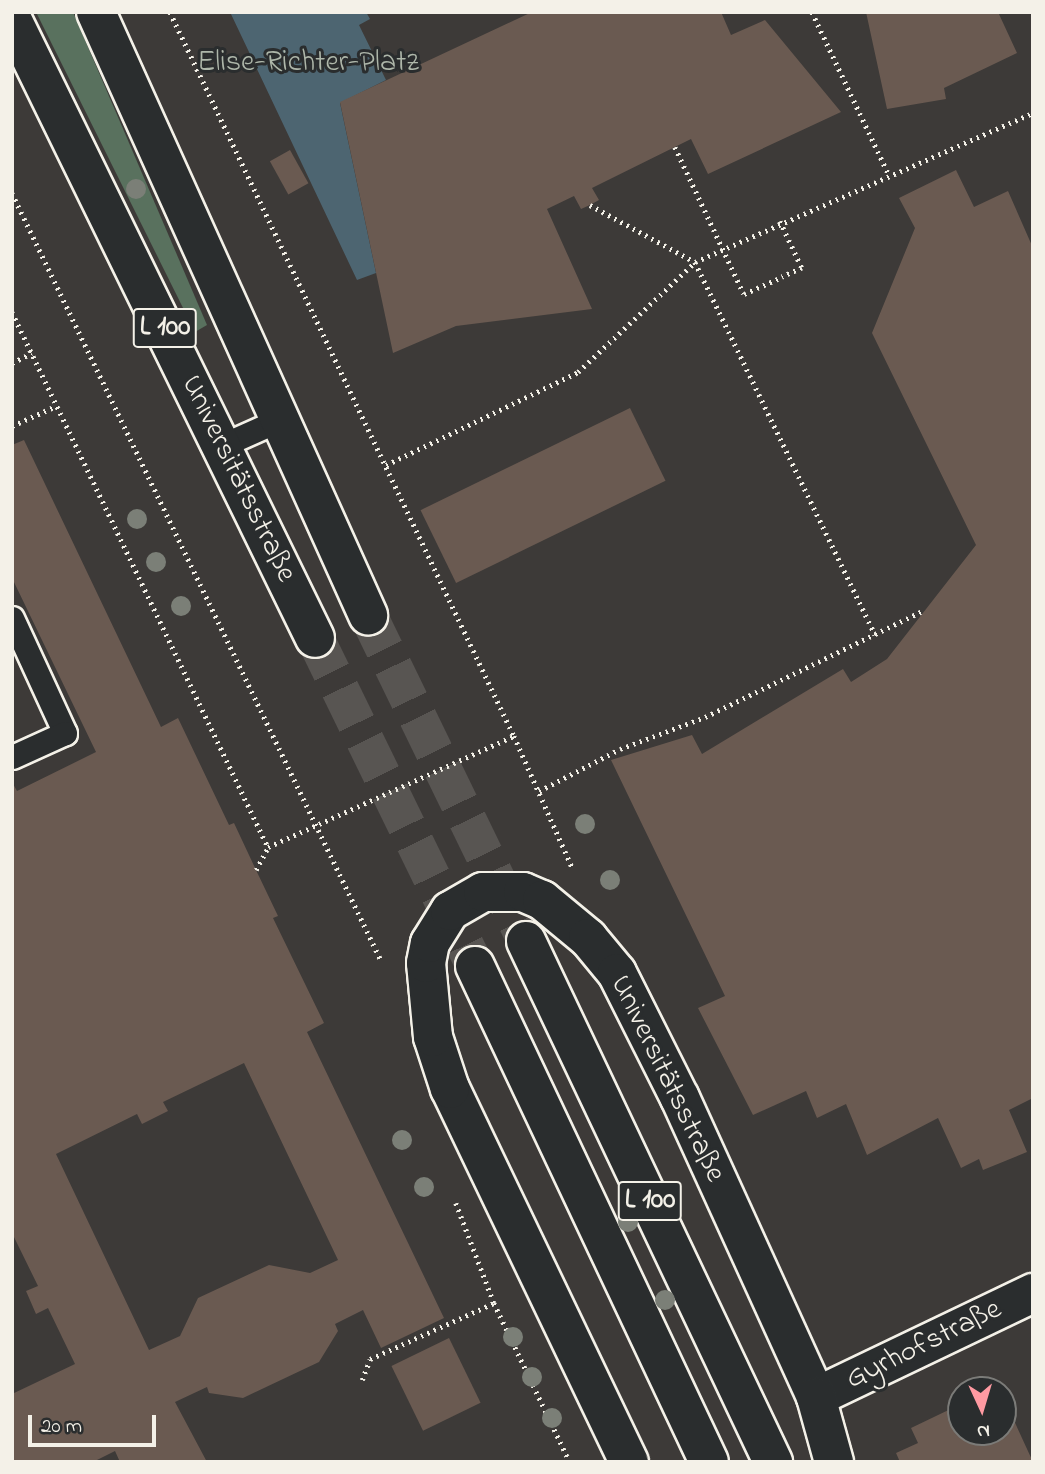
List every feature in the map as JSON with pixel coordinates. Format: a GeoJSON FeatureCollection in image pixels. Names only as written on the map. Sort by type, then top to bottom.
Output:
{"type":"FeatureCollection","features":[{"type":"Feature","properties":{"kind":"main road","name":"Universitätsstraße"},"geometry":{"type":"LineString","coordinates":[[96,12],[277,421],[368,615]]}},
{"type":"Feature","properties":{"kind":"main road","name":"Universitätsstraße"},"geometry":{"type":"LineString","coordinates":[[12,19],[223,445],[315,638]]}},
{"type":"Feature","properties":{"kind":"main road","name":"Universitätsstraße"},"geometry":{"type":"LineString","coordinates":[[629,1462],[450,1089],[433,1037],[426,962],[430,943],[450,911],[483,892],[523,892],[542,900],[588,938],[617,974],[680,1098],[816,1397],[834,1462]]}},
{"type":"Feature","properties":{"kind":"main road","name":"L 100"},"geometry":{"type":"LineString","coordinates":[[526,941],[773,1462]]}},
{"type":"Feature","properties":{"kind":"main road","name":"L 100"},"geometry":{"type":"LineString","coordinates":[[475,965],[709,1462]]}},
{"type":"Feature","properties":{"kind":"main road","name":"Gyrhofstraße"},"geometry":{"type":"LineString","coordinates":[[816,1397],[1033,1293]]}},
{"type":"Feature","properties":{"kind":"lane"},"geometry":{"type":"LineString","coordinates":[[223,445],[277,421]]}},
{"type":"Feature","properties":{"kind":"lane"},"geometry":{"type":"LineString","coordinates":[[12,618],[65,733],[12,757]]}},
{"type":"Feature","properties":{"kind":"path"},"geometry":{"type":"LineString","coordinates":[[170,12],[514,736],[268,847],[256,870]]}},
{"type":"Feature","properties":{"kind":"path"},"geometry":{"type":"LineString","coordinates":[[812,12],[889,175]]}},
{"type":"Feature","properties":{"kind":"path"},"geometry":{"type":"LineString","coordinates":[[386,465],[578,373],[695,262],[780,221],[1033,113]]}},
{"type":"Feature","properties":{"kind":"path"},"geometry":{"type":"LineString","coordinates":[[675,147],[744,294],[802,268],[780,221]]}},
{"type":"Feature","properties":{"kind":"path"},"geometry":{"type":"LineString","coordinates":[[12,193],[382,954],[383,966]]}},
{"type":"Feature","properties":{"kind":"path"},"geometry":{"type":"LineString","coordinates":[[590,205],[695,262],[875,635]]}},
{"type":"Feature","properties":{"kind":"path"},"geometry":{"type":"LineString","coordinates":[[12,312],[268,847]]}},
{"type":"Feature","properties":{"kind":"path"},"geometry":{"type":"LineString","coordinates":[[12,363],[32,354]]}},
{"type":"Feature","properties":{"kind":"path"},"geometry":{"type":"LineString","coordinates":[[12,426],[56,406]]}},
{"type":"Feature","properties":{"kind":"path"},"geometry":{"type":"LineString","coordinates":[[539,791],[620,749],[705,717],[924,610]]}},
{"type":"Feature","properties":{"kind":"path"},"geometry":{"type":"LineString","coordinates":[[450,1189],[494,1303],[570,1462]]}},
{"type":"Feature","properties":{"kind":"path"},"geometry":{"type":"LineString","coordinates":[[362,1380],[370,1359],[494,1303]]}},
{"type":"Feature","properties":{"kind":"green space"},"geometry":{"type":"Polygon","coordinates":[[[36,12],[73,12],[207,325],[195,332],[36,12]]]}},
{"type":"Feature","properties":{"kind":"water","name":"Elise-Richter-Platz"},"geometry":{"type":"Polygon","coordinates":[[[230,12],[366,12],[370,19],[359,25],[386,80],[340,103],[376,273],[357,280],[230,12]]]}},
{"type":"Feature","properties":{"kind":"building"},"geometry":{"type":"Polygon","coordinates":[[[532,12],[721,12],[731,35],[765,20],[841,112],[708,174],[691,139],[592,188],[599,200],[590,205],[581,209],[574,196],[547,209],[592,309],[456,326],[393,353],[340,102],[532,12]]]}},
{"type":"Feature","properties":{"kind":"building"},"geometry":{"type":"Polygon","coordinates":[[[866,12],[998,12],[1017,53],[944,88],[946,99],[887,109],[866,12]]]}},
{"type":"Feature","properties":{"kind":"building"},"geometry":{"type":"Polygon","coordinates":[[[290,150],[308,183],[288,194],[270,161],[290,150]]]}},
{"type":"Feature","properties":{"kind":"building"},"geometry":{"type":"Polygon","coordinates":[[[956,170],[974,207],[1008,191],[1033,248],[1033,1098],[1009,1110],[1027,1152],[983,1170],[979,1159],[961,1168],[938,1118],[867,1155],[846,1104],[817,1118],[806,1091],[753,1115],[698,1008],[725,996],[611,760],[692,735],[702,754],[843,669],[851,682],[887,659],[976,545],[872,333],[915,228],[899,198],[956,170]]]}},
{"type":"Feature","properties":{"kind":"building"},"geometry":{"type":"Polygon","coordinates":[[[630,408],[666,481],[456,583],[421,510],[630,408]]]}},
{"type":"Feature","properties":{"kind":"building"},"geometry":{"type":"Polygon","coordinates":[[[24,440],[161,727],[178,718],[229,825],[234,823],[278,916],[273,918],[324,1023],[307,1032],[444,1318],[381,1348],[363,1310],[335,1324],[338,1331],[319,1362],[243,1398],[209,1393],[207,1387],[175,1402],[207,1462],[120,1462],[115,1451],[93,1462],[12,1462],[12,1394],[75,1364],[48,1308],[36,1314],[26,1291],[38,1286],[12,1233],[12,782],[17,791],[96,752],[12,578],[12,445],[24,440]],[[244,1063],[163,1102],[168,1111],[142,1124],[137,1114],[56,1154],[149,1350],[180,1336],[198,1298],[269,1265],[310,1273],[338,1260],[244,1063]]]}},
{"type":"Feature","properties":{"kind":"building"},"geometry":{"type":"Polygon","coordinates":[[[449,1338],[481,1403],[423,1431],[391,1366],[449,1338]]]}},
{"type":"Feature","properties":{"kind":"building"},"geometry":{"type":"Polygon","coordinates":[[[947,1411],[947,1446],[1017,1446],[1017,1427],[1033,1462],[900,1462],[896,1453],[918,1443],[911,1428],[947,1411]]]}},
{"type":"Feature","properties":{"kind":"tunnel"},"geometry":{"type":"LineString","coordinates":[[368,615],[526,941]]}},
{"type":"Feature","properties":{"kind":"tunnel"},"geometry":{"type":"LineString","coordinates":[[315,638],[475,966]]}}]}
